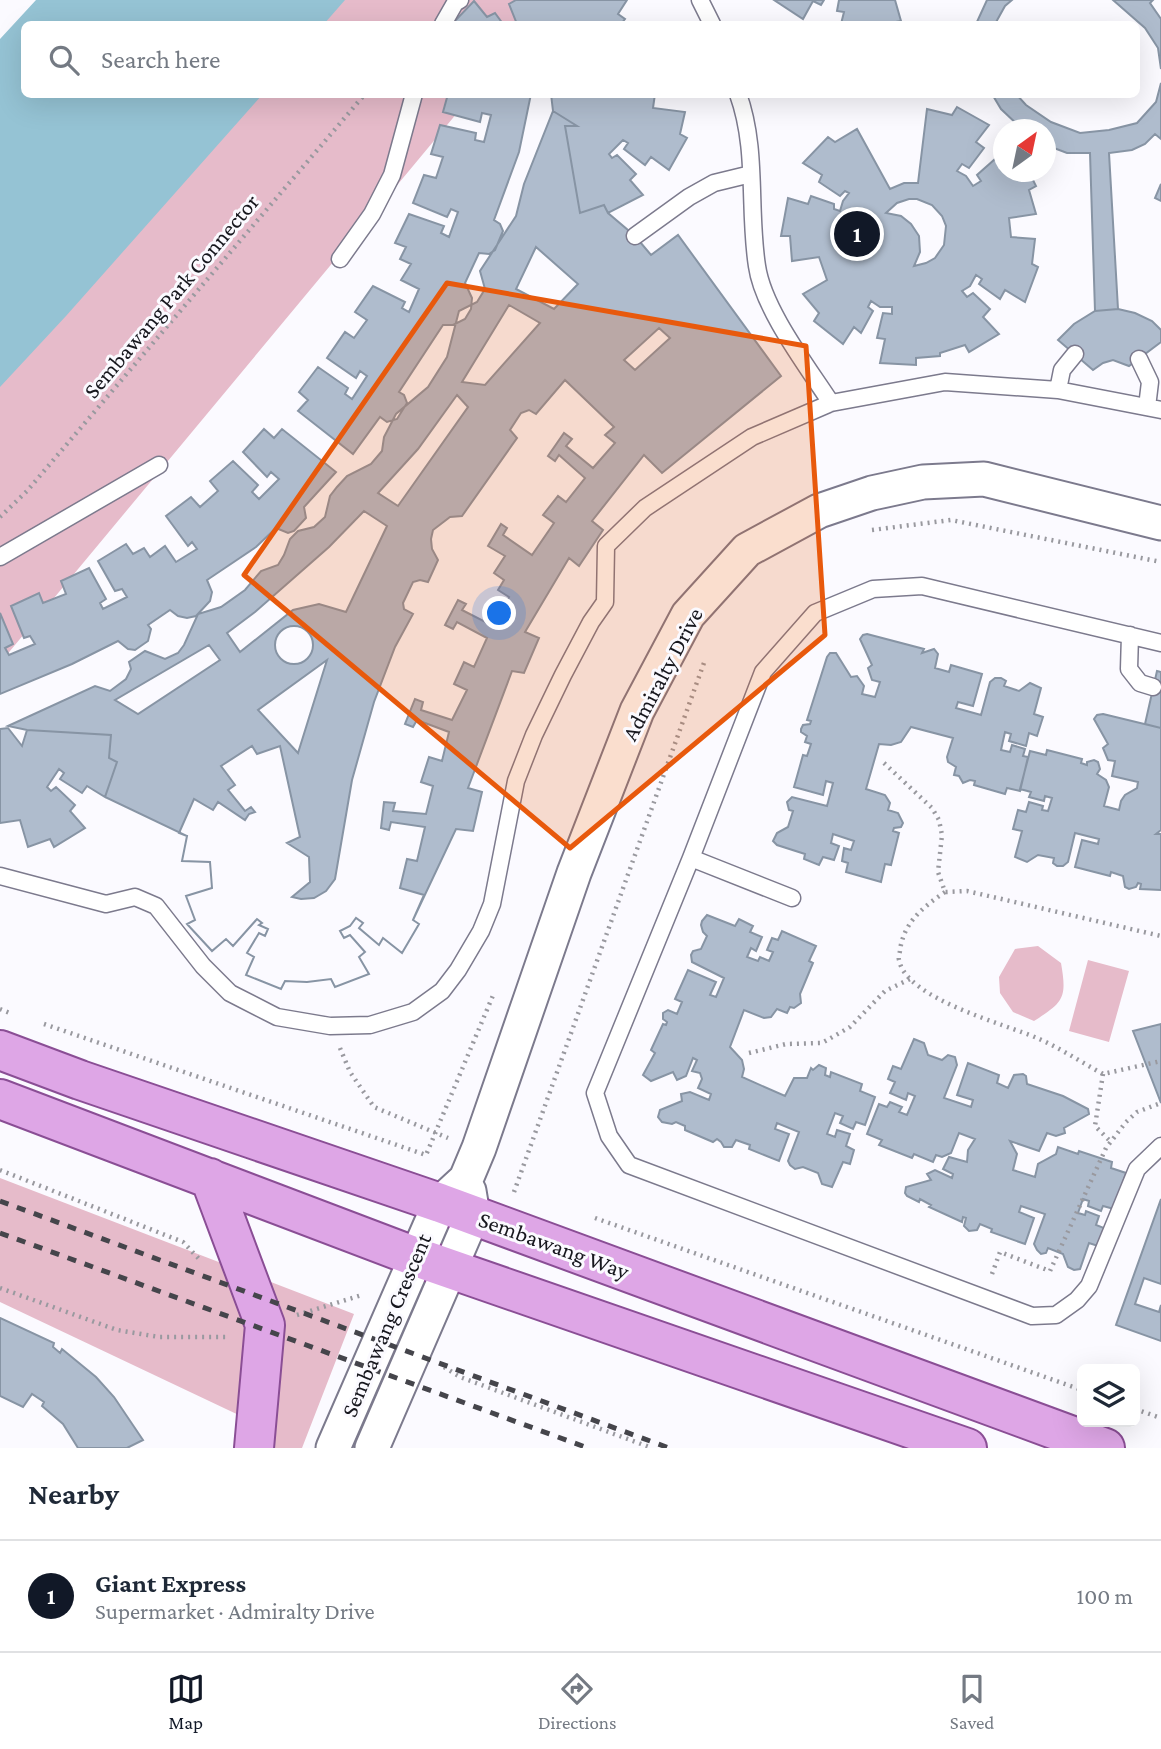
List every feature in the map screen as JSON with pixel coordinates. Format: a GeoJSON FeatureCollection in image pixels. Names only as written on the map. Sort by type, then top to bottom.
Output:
{"type":"FeatureCollection","features":[{"type":"Feature","properties":{"kind":"main road","name":"Sembawang Way"},"geometry":{"type":"LineString","coordinates":[[0,1050],[80,1080],[460,1199],[1105,1448]]}},
{"type":"Feature","properties":{"kind":"main road"},"geometry":{"type":"LineString","coordinates":[[0,1099],[433,1263],[967,1448]]}},
{"type":"Feature","properties":{"kind":"main road"},"geometry":{"type":"LineString","coordinates":[[210,1178],[252,1331],[254,1448]]}},
{"type":"Feature","properties":{"kind":"street","name":"Admiralty Drive"},"geometry":{"type":"LineString","coordinates":[[460,1199],[574,873],[637,711],[688,615],[747,550],[819,511],[872,493],[923,482],[984,479],[1161,523]]}},
{"type":"Feature","properties":{"kind":"street","name":"Sembawang Crescent"},"geometry":{"type":"LineString","coordinates":[[372,1448],[433,1263],[460,1199]]}},
{"type":"Feature","properties":{"kind":"street","name":"Sembawang Crescent"},"geometry":{"type":"LineString","coordinates":[[333,1448],[433,1263]]}},
{"type":"Feature","properties":{"kind":"lane"},"geometry":{"type":"LineString","coordinates":[[445,21],[455,3],[460,0]]}},
{"type":"Feature","properties":{"kind":"lane"},"geometry":{"type":"LineString","coordinates":[[700,0],[710,21]]}},
{"type":"Feature","properties":{"kind":"lane"},"geometry":{"type":"LineString","coordinates":[[340,259],[372,214],[392,175],[413,98]]}},
{"type":"Feature","properties":{"kind":"lane"},"geometry":{"type":"LineString","coordinates":[[739,98],[744,111],[751,174],[757,268],[775,316],[831,403]]}},
{"type":"Feature","properties":{"kind":"lane"},"geometry":{"type":"LineString","coordinates":[[635,236],[689,197],[714,183],[751,174]]}},
{"type":"Feature","properties":{"kind":"lane"},"geometry":{"type":"LineString","coordinates":[[1058,390],[1062,370],[1074,354]]}},
{"type":"Feature","properties":{"kind":"lane"},"geometry":{"type":"LineString","coordinates":[[0,876],[106,904],[135,897],[156,906],[203,966],[230,993],[277,1017],[330,1026],[370,1025],[412,1012],[442,990],[458,970],[481,931],[492,904],[516,781],[534,735],[563,675],[591,622],[605,602],[606,546],[645,508],[752,437],[831,403],[945,382],[1058,390],[1154,409],[1150,382],[1139,359]]}},
{"type":"Feature","properties":{"kind":"lane"},"geometry":{"type":"LineString","coordinates":[[0,557],[159,465]]}},
{"type":"Feature","properties":{"kind":"lane"},"geometry":{"type":"LineString","coordinates":[[1161,643],[922,586],[873,589],[815,613],[763,671],[691,858],[595,1093],[609,1136],[629,1165],[1032,1316],[1056,1315],[1077,1300],[1089,1286],[1137,1169],[1161,1146]]}},
{"type":"Feature","properties":{"kind":"lane"},"geometry":{"type":"LineString","coordinates":[[1130,635],[1129,669],[1140,683],[1153,687]]}},
{"type":"Feature","properties":{"kind":"lane"},"geometry":{"type":"LineString","coordinates":[[691,858],[792,898]]}},
{"type":"Feature","properties":{"kind":"path","name":"Sembawang Park Connector"},"geometry":{"type":"LineString","coordinates":[[0,517],[26,491],[362,98]]}},
{"type":"Feature","properties":{"kind":"path"},"geometry":{"type":"LineString","coordinates":[[884,763],[932,808],[939,820],[942,835],[938,872],[945,892]]}},
{"type":"Feature","properties":{"kind":"path"},"geometry":{"type":"LineString","coordinates":[[1161,936],[967,891],[945,892],[924,906],[908,924],[899,960],[910,979],[924,991],[956,1007],[1038,1039],[1103,1074],[1161,1061]]}},
{"type":"Feature","properties":{"kind":"path"},"geometry":{"type":"LineString","coordinates":[[749,1053],[786,1044],[822,1043],[850,1027],[885,991],[910,979]]}},
{"type":"Feature","properties":{"kind":"path"},"geometry":{"type":"LineString","coordinates":[[39,1023],[426,1155],[499,981]]}},
{"type":"Feature","properties":{"kind":"path"},"geometry":{"type":"LineString","coordinates":[[0,1009],[13,1014]]}},
{"type":"Feature","properties":{"kind":"path"},"geometry":{"type":"LineString","coordinates":[[330,1026],[350,1072],[374,1107],[479,1148]]}},
{"type":"Feature","properties":{"kind":"path"},"geometry":{"type":"LineString","coordinates":[[1103,1074],[1095,1126],[1111,1142]]}},
{"type":"Feature","properties":{"kind":"path"},"geometry":{"type":"LineString","coordinates":[[983,1297],[1000,1252],[1050,1271],[1111,1142],[1137,1112],[1158,1104]]}},
{"type":"Feature","properties":{"kind":"path"},"geometry":{"type":"LineString","coordinates":[[0,1170],[183,1242],[208,1269]]}},
{"type":"Feature","properties":{"kind":"path"},"geometry":{"type":"LineString","coordinates":[[515,1191],[526,1195]]}},
{"type":"Feature","properties":{"kind":"path"},"geometry":{"type":"LineString","coordinates":[[585,1215],[1077,1388]]}},
{"type":"Feature","properties":{"kind":"path"},"geometry":{"type":"LineString","coordinates":[[0,1288],[117,1330],[159,1337],[252,1331],[365,1295]]}},
{"type":"Feature","properties":{"kind":"path"},"geometry":{"type":"LineString","coordinates":[[437,1363],[460,1377],[652,1448]]}},
{"type":"Feature","properties":{"kind":"path"},"geometry":{"type":"LineString","coordinates":[[1140,1411],[1161,1418]]}},
{"type":"Feature","properties":{"kind":"highlighted area"},"geometry":{"type":"Polygon","coordinates":[[[447,283],[806,346],[825,635],[570,848],[244,575],[447,283]]]}},
{"type":"Feature","properties":{"kind":"shaded area"},"geometry":{"type":"Polygon","coordinates":[[[338,0],[550,0],[532,21],[320,21],[338,0]]]}},
{"type":"Feature","properties":{"kind":"shaded area"},"geometry":{"type":"Polygon","coordinates":[[[255,98],[470,98],[0,663],[0,379],[255,98]]]}},
{"type":"Feature","properties":{"kind":"shaded area"},"geometry":{"type":"Polygon","coordinates":[[[1038,946],[1061,963],[1064,984],[1057,1004],[1034,1021],[1013,1012],[1000,993],[999,977],[1015,949],[1038,946]]]}},
{"type":"Feature","properties":{"kind":"shaded area"},"geometry":{"type":"Polygon","coordinates":[[[1088,960],[1129,971],[1109,1042],[1069,1031],[1088,960]]]}},
{"type":"Feature","properties":{"kind":"shaded area"},"geometry":{"type":"Polygon","coordinates":[[[0,1178],[354,1314],[302,1448],[252,1448],[245,1418],[0,1302],[0,1178]]]}},
{"type":"Feature","properties":{"kind":"water"},"geometry":{"type":"Polygon","coordinates":[[[36,0],[345,0],[327,21],[21,21],[21,98],[259,98],[0,387],[0,39],[36,0]]]}},
{"type":"Feature","properties":{"kind":"building"},"geometry":{"type":"Polygon","coordinates":[[[516,0],[627,0],[618,14],[625,19],[623,21],[516,21],[509,4],[516,0]]]}},
{"type":"Feature","properties":{"kind":"building"},"geometry":{"type":"Polygon","coordinates":[[[774,0],[824,0],[821,5],[813,1],[803,19],[774,0]]]}},
{"type":"Feature","properties":{"kind":"building"},"geometry":{"type":"Polygon","coordinates":[[[839,0],[895,0],[901,21],[842,21],[844,12],[837,11],[839,0]]]}},
{"type":"Feature","properties":{"kind":"building"},"geometry":{"type":"Polygon","coordinates":[[[987,0],[1012,0],[1005,6],[997,21],[977,21],[987,0]]]}},
{"type":"Feature","properties":{"kind":"building"},"geometry":{"type":"Polygon","coordinates":[[[1113,0],[1153,0],[1150,3],[1161,19],[1161,69],[1158,48],[1140,21],[1113,0]]]}},
{"type":"Feature","properties":{"kind":"building"},"geometry":{"type":"Polygon","coordinates":[[[474,1],[487,17],[495,13],[501,21],[455,21],[474,1]]]}},
{"type":"Feature","properties":{"kind":"building"},"geometry":{"type":"Polygon","coordinates":[[[1161,83],[1161,139],[1155,134],[1145,144],[1132,150],[1109,153],[1118,309],[1095,311],[1090,153],[1067,153],[1056,149],[1056,124],[1080,133],[1137,123],[1156,102],[1161,83]]]}},
{"type":"Feature","properties":{"kind":"building"},"geometry":{"type":"Polygon","coordinates":[[[447,98],[530,98],[519,152],[494,220],[500,224],[503,231],[495,250],[489,254],[479,253],[465,283],[472,298],[471,309],[465,319],[453,325],[443,325],[399,392],[404,395],[407,403],[397,419],[387,422],[380,417],[353,454],[298,411],[308,400],[299,392],[318,367],[348,388],[345,394],[352,399],[367,376],[360,371],[356,378],[327,358],[345,332],[354,338],[367,320],[355,312],[373,286],[405,302],[402,308],[409,312],[419,289],[401,280],[411,264],[400,259],[406,247],[395,243],[409,214],[444,226],[441,233],[449,237],[458,212],[451,209],[447,217],[413,203],[424,175],[436,178],[443,157],[431,154],[440,125],[476,133],[475,140],[484,142],[491,115],[482,113],[480,122],[443,112],[447,98]]]}},
{"type":"Feature","properties":{"kind":"building"},"geometry":{"type":"Polygon","coordinates":[[[551,98],[654,98],[653,108],[685,112],[680,134],[687,138],[669,170],[651,157],[645,165],[624,149],[628,143],[623,140],[609,154],[612,158],[617,155],[636,174],[630,180],[643,195],[608,213],[604,205],[580,213],[565,126],[577,126],[553,111],[551,98]]]}},
{"type":"Feature","properties":{"kind":"building"},"geometry":{"type":"Polygon","coordinates":[[[994,98],[1020,98],[1047,119],[1012,119],[994,98]]]}},
{"type":"Feature","properties":{"kind":"building"},"geometry":{"type":"Polygon","coordinates":[[[957,107],[989,125],[976,142],[984,148],[969,168],[962,164],[957,171],[966,176],[973,186],[981,181],[977,175],[993,161],[993,182],[1034,182],[1036,186],[1029,190],[1036,214],[1009,218],[1011,237],[1035,239],[1032,264],[1038,267],[1025,302],[1005,290],[1000,299],[979,284],[982,279],[976,275],[970,286],[962,291],[967,297],[973,293],[990,309],[983,317],[999,334],[969,352],[965,345],[940,353],[940,356],[916,358],[916,365],[880,363],[885,339],[877,338],[883,313],[892,314],[892,307],[880,307],[871,301],[868,307],[873,311],[861,333],[854,327],[843,344],[814,321],[819,313],[803,294],[827,280],[819,257],[792,261],[790,236],[781,236],[788,198],[808,204],[811,196],[834,204],[834,209],[840,211],[849,193],[845,191],[840,196],[819,182],[822,175],[803,163],[828,137],[835,142],[857,129],[890,189],[904,183],[918,183],[927,109],[952,115],[957,107]],[[909,199],[897,203],[886,213],[901,216],[919,236],[920,252],[914,266],[935,258],[944,245],[946,226],[942,216],[932,205],[909,199]]]}},
{"type":"Feature","properties":{"kind":"building"},"geometry":{"type":"Polygon","coordinates":[[[553,111],[577,126],[565,126],[580,213],[604,205],[608,213],[635,236],[651,255],[678,235],[781,376],[662,473],[644,455],[592,521],[603,530],[579,566],[569,558],[525,632],[539,638],[524,673],[512,671],[468,788],[482,792],[473,831],[456,829],[413,920],[419,924],[402,953],[383,938],[379,945],[359,928],[363,923],[356,918],[350,926],[340,931],[344,938],[350,935],[365,952],[359,957],[369,974],[335,987],[331,979],[285,981],[281,989],[246,975],[254,957],[247,953],[259,933],[265,936],[268,929],[259,925],[262,923],[257,919],[233,946],[226,939],[212,951],[187,924],[195,920],[186,896],[212,888],[210,862],[182,861],[187,836],[105,797],[117,762],[109,758],[111,735],[27,730],[8,726],[95,686],[110,691],[126,679],[131,669],[129,662],[145,651],[165,659],[178,653],[198,614],[221,607],[245,590],[261,571],[278,565],[290,539],[298,531],[314,527],[325,517],[330,496],[347,476],[371,464],[382,451],[384,437],[396,414],[428,387],[447,357],[459,311],[477,302],[485,289],[480,271],[516,216],[524,184],[553,111]],[[536,247],[516,289],[554,309],[578,284],[536,247]],[[509,305],[462,382],[485,385],[540,323],[509,305]],[[659,328],[624,360],[635,370],[670,338],[659,328]],[[457,395],[418,449],[378,493],[398,506],[468,407],[457,395]],[[364,511],[329,547],[227,633],[240,652],[293,610],[319,604],[346,612],[387,526],[364,511]],[[209,645],[115,700],[138,714],[220,660],[209,645]],[[327,660],[258,710],[298,753],[327,660]]]}},
{"type":"Feature","properties":{"kind":"building"},"geometry":{"type":"Polygon","coordinates":[[[1161,184],[1161,201],[1155,198],[1161,184]]]}},
{"type":"Feature","properties":{"kind":"building"},"geometry":{"type":"Polygon","coordinates":[[[1118,309],[1152,321],[1161,330],[1161,342],[1129,366],[1113,360],[1093,370],[1058,340],[1074,324],[1095,311],[1118,309]]]}},
{"type":"Feature","properties":{"kind":"building"},"geometry":{"type":"Polygon","coordinates":[[[565,380],[614,427],[605,435],[615,443],[593,468],[566,446],[572,439],[564,433],[548,456],[555,461],[559,455],[585,478],[566,502],[558,496],[543,515],[554,523],[532,555],[503,535],[507,528],[501,524],[488,546],[505,556],[494,573],[504,580],[498,590],[509,597],[493,626],[462,610],[466,604],[458,600],[445,625],[453,629],[457,622],[487,638],[474,667],[464,662],[454,684],[467,690],[452,720],[421,710],[423,702],[415,699],[405,724],[413,727],[417,720],[449,732],[442,761],[429,757],[421,782],[433,786],[426,814],[393,811],[395,803],[384,802],[381,828],[389,830],[391,822],[425,827],[417,861],[407,859],[400,888],[424,895],[413,920],[419,924],[402,953],[383,938],[379,945],[359,928],[363,923],[356,918],[350,926],[340,931],[344,938],[350,935],[365,952],[359,957],[369,974],[335,987],[331,979],[285,981],[281,989],[246,975],[254,957],[247,953],[259,933],[265,936],[268,929],[259,925],[262,923],[257,919],[233,946],[226,939],[212,951],[187,924],[195,920],[186,896],[212,888],[210,862],[182,861],[187,836],[179,833],[194,799],[213,810],[218,802],[245,820],[249,814],[255,812],[251,807],[245,811],[228,790],[235,785],[221,766],[252,746],[257,754],[280,746],[300,837],[287,843],[309,857],[310,882],[292,897],[314,898],[326,891],[335,879],[352,780],[374,702],[395,647],[413,614],[404,609],[403,603],[413,582],[428,582],[438,560],[432,549],[433,530],[450,517],[462,516],[517,438],[510,430],[521,413],[529,410],[536,414],[565,380]]]}},
{"type":"Feature","properties":{"kind":"building"},"geometry":{"type":"Polygon","coordinates":[[[264,429],[274,438],[282,429],[336,472],[304,507],[306,518],[294,531],[288,533],[276,528],[256,547],[207,580],[212,592],[210,601],[196,616],[178,616],[170,610],[148,625],[151,629],[148,641],[135,650],[128,649],[118,641],[72,664],[0,694],[0,613],[13,644],[5,648],[9,655],[35,644],[30,636],[24,638],[11,606],[39,593],[43,603],[66,594],[61,581],[89,568],[106,599],[100,603],[103,609],[127,597],[122,589],[115,591],[98,561],[126,544],[133,554],[144,548],[150,557],[165,546],[176,562],[197,549],[192,542],[188,546],[166,516],[191,497],[200,507],[218,491],[210,481],[233,461],[258,485],[252,492],[259,499],[279,479],[271,472],[267,477],[243,452],[264,429]]]}},
{"type":"Feature","properties":{"kind":"building"},"geometry":{"type":"Polygon","coordinates":[[[294,626],[307,632],[313,645],[307,658],[294,664],[281,658],[275,645],[281,632],[294,626]]]}},
{"type":"Feature","properties":{"kind":"building"},"geometry":{"type":"Polygon","coordinates":[[[867,634],[924,649],[922,653],[934,649],[938,654],[935,668],[949,672],[951,665],[982,674],[973,706],[958,702],[956,708],[981,715],[990,682],[1001,678],[1006,681],[1004,686],[1019,691],[1030,683],[1041,688],[1034,714],[1043,717],[1037,736],[1029,733],[1026,746],[1009,741],[1011,734],[1005,732],[1001,750],[1010,752],[1012,745],[1025,749],[1023,756],[1028,757],[1020,791],[1007,788],[1005,794],[974,785],[975,781],[963,783],[959,776],[954,775],[956,767],[948,762],[947,757],[953,738],[911,727],[901,742],[879,744],[866,789],[885,795],[890,803],[888,810],[898,813],[903,823],[901,827],[894,828],[893,831],[899,833],[891,865],[885,864],[881,882],[846,872],[848,863],[842,861],[844,848],[851,850],[854,841],[833,834],[831,843],[839,846],[834,860],[823,857],[819,865],[804,859],[805,854],[777,845],[773,841],[777,833],[788,827],[793,811],[789,810],[787,802],[792,797],[827,806],[833,783],[826,781],[823,795],[794,787],[803,755],[807,756],[811,744],[805,742],[807,736],[801,729],[803,725],[810,724],[811,721],[807,720],[830,653],[836,653],[851,677],[857,676],[864,686],[862,694],[875,697],[880,682],[872,680],[868,668],[872,665],[860,639],[867,634]]]}},
{"type":"Feature","properties":{"kind":"building"},"geometry":{"type":"Polygon","coordinates":[[[1157,671],[1161,672],[1161,728],[1145,724],[1157,671]]]}},
{"type":"Feature","properties":{"kind":"building"},"geometry":{"type":"Polygon","coordinates":[[[1103,714],[1161,728],[1161,830],[1156,834],[1161,834],[1161,890],[1140,889],[1141,884],[1138,883],[1136,887],[1129,889],[1125,887],[1123,876],[1111,872],[1110,876],[1075,867],[1082,840],[1098,844],[1099,839],[1075,833],[1068,862],[1063,866],[1053,863],[1054,858],[1038,855],[1027,862],[1015,857],[1022,831],[1013,829],[1018,810],[1026,812],[1029,802],[1043,806],[1042,810],[1048,811],[1052,798],[1045,796],[1044,801],[1029,797],[1031,792],[1020,789],[1030,751],[1046,755],[1047,750],[1082,759],[1081,763],[1087,765],[1087,762],[1094,760],[1098,762],[1100,769],[1097,774],[1106,780],[1109,787],[1104,806],[1119,810],[1125,795],[1137,788],[1138,782],[1112,776],[1115,761],[1108,760],[1103,748],[1108,744],[1094,719],[1103,714]]]}},
{"type":"Feature","properties":{"kind":"building"},"geometry":{"type":"Polygon","coordinates":[[[8,728],[22,746],[27,730],[111,735],[109,758],[117,762],[105,797],[87,786],[82,793],[60,779],[64,773],[59,769],[47,787],[51,791],[56,787],[75,805],[70,811],[85,828],[54,847],[50,839],[28,847],[20,820],[0,823],[0,729],[8,728]]]}},
{"type":"Feature","properties":{"kind":"building"},"geometry":{"type":"Polygon","coordinates":[[[707,915],[735,926],[739,919],[753,926],[750,932],[762,937],[756,951],[751,948],[747,957],[758,961],[760,957],[769,961],[773,952],[767,950],[772,938],[778,940],[782,931],[816,946],[809,961],[813,963],[800,994],[801,1003],[794,1008],[790,1007],[787,1013],[777,1009],[771,1017],[764,1018],[744,1010],[730,1047],[742,1060],[742,1077],[785,1096],[794,1078],[807,1078],[811,1068],[813,1070],[819,1065],[826,1068],[825,1075],[830,1077],[831,1072],[862,1084],[860,1091],[875,1097],[865,1125],[856,1122],[853,1129],[840,1123],[843,1116],[835,1113],[827,1134],[835,1137],[837,1130],[850,1134],[846,1146],[854,1150],[850,1164],[843,1162],[832,1187],[822,1184],[818,1173],[803,1167],[795,1169],[790,1165],[788,1161],[799,1132],[777,1123],[775,1129],[789,1134],[779,1161],[749,1149],[750,1145],[736,1140],[732,1147],[724,1147],[717,1139],[713,1142],[685,1130],[685,1126],[676,1122],[662,1122],[658,1117],[660,1110],[682,1101],[681,1094],[690,1092],[709,1100],[711,1094],[698,1088],[702,1079],[700,1073],[692,1071],[697,1060],[693,1058],[686,1076],[677,1080],[673,1072],[651,1081],[643,1075],[655,1053],[651,1050],[663,1024],[666,1025],[667,1022],[663,1019],[663,1013],[668,1010],[677,1014],[682,1002],[675,999],[688,970],[716,982],[710,995],[716,997],[724,978],[692,962],[693,951],[701,949],[707,936],[701,925],[707,915]]]}},
{"type":"Feature","properties":{"kind":"building"},"geometry":{"type":"Polygon","coordinates":[[[1161,1024],[1161,1103],[1133,1031],[1161,1024]]]}},
{"type":"Feature","properties":{"kind":"building"},"geometry":{"type":"Polygon","coordinates":[[[914,1039],[924,1043],[928,1055],[942,1060],[948,1055],[955,1057],[957,1065],[944,1098],[971,1107],[973,1100],[957,1095],[968,1063],[999,1075],[997,1083],[1008,1088],[1014,1075],[1023,1074],[1027,1084],[1063,1096],[1088,1109],[1089,1114],[1064,1128],[1065,1133],[1056,1136],[1047,1133],[1039,1151],[1010,1141],[1017,1154],[1013,1170],[1035,1177],[1038,1164],[1056,1154],[1058,1147],[1112,1162],[1111,1168],[1126,1173],[1114,1209],[1103,1206],[1101,1211],[1088,1206],[1089,1201],[1083,1199],[1078,1213],[1085,1215],[1086,1211],[1099,1216],[1096,1225],[1104,1228],[1098,1246],[1089,1243],[1080,1269],[1068,1267],[1063,1254],[1048,1248],[1046,1253],[1041,1254],[1037,1250],[1034,1244],[1045,1214],[1021,1206],[1019,1212],[1034,1218],[1025,1244],[991,1232],[992,1229],[980,1224],[977,1230],[969,1231],[964,1226],[966,1218],[963,1217],[962,1222],[929,1207],[931,1205],[920,1199],[919,1202],[907,1196],[906,1187],[931,1180],[927,1174],[935,1170],[952,1178],[953,1174],[943,1169],[949,1157],[967,1162],[968,1150],[975,1139],[959,1133],[951,1153],[942,1157],[936,1155],[933,1162],[914,1154],[912,1158],[879,1145],[882,1140],[867,1134],[879,1104],[887,1107],[890,1102],[902,1107],[899,1112],[907,1115],[915,1096],[908,1093],[906,1100],[890,1093],[895,1082],[888,1079],[893,1066],[901,1069],[914,1039]]]}},
{"type":"Feature","properties":{"kind":"building"},"geometry":{"type":"Polygon","coordinates":[[[1161,1199],[1161,1284],[1144,1278],[1135,1304],[1159,1312],[1161,1305],[1161,1341],[1116,1325],[1161,1199]]]}},
{"type":"Feature","properties":{"kind":"building"},"geometry":{"type":"Polygon","coordinates":[[[0,1318],[54,1343],[53,1347],[60,1353],[62,1349],[96,1377],[114,1397],[143,1440],[127,1448],[78,1448],[63,1424],[42,1406],[44,1402],[32,1394],[23,1407],[0,1396],[0,1318]]]}},
{"type":"Feature","properties":{"kind":"railway"},"geometry":{"type":"LineString","coordinates":[[0,1201],[669,1448]]}},
{"type":"Feature","properties":{"kind":"railway"},"geometry":{"type":"LineString","coordinates":[[0,1233],[588,1448]]}},
{"type":"Feature","properties":{"kind":"place","name":"Giant Express"},"geometry":{"type":"Point","coordinates":[857,234]}}]}
